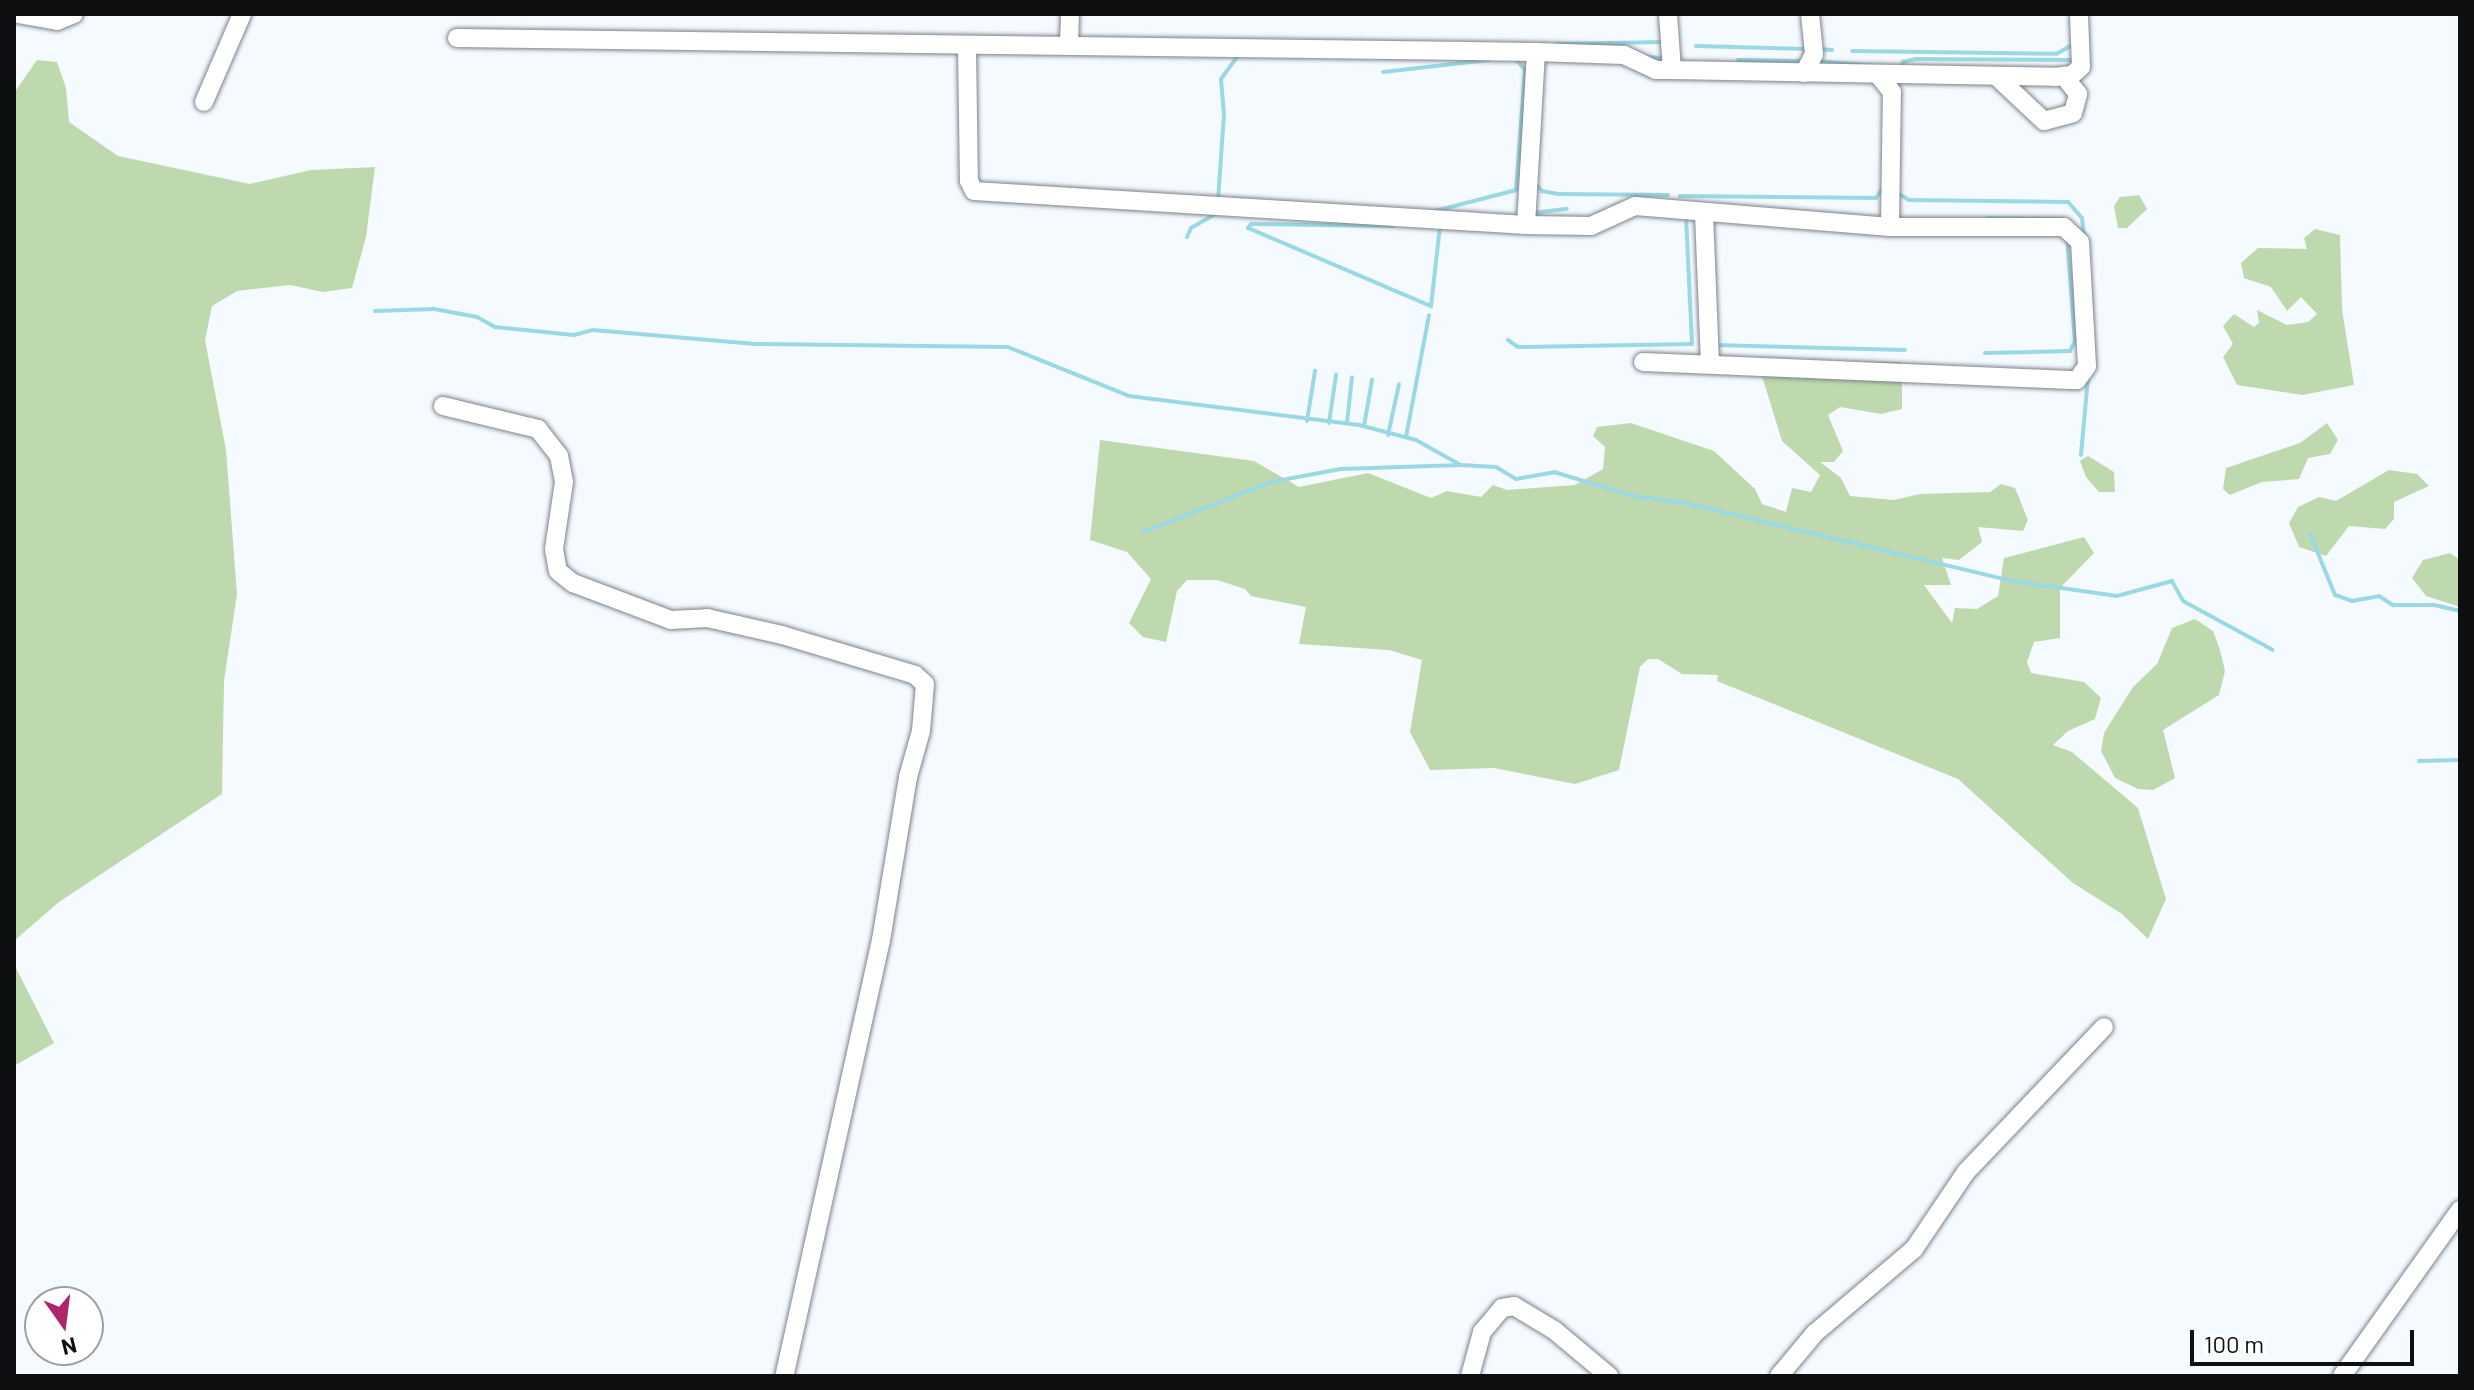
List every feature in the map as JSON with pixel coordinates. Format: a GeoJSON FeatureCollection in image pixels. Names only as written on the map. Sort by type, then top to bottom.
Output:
{"type":"FeatureCollection","features":[{"type":"Feature","properties":{"kind":"street"},"geometry":{"type":"LineString","coordinates":[[18,14],[57,21],[74,14]]}},
{"type":"Feature","properties":{"kind":"street"},"geometry":{"type":"LineString","coordinates":[[204,102],[242,14]]}},
{"type":"Feature","properties":{"kind":"street"},"geometry":{"type":"LineString","coordinates":[[1069,43],[1070,14]]}},
{"type":"Feature","properties":{"kind":"street"},"geometry":{"type":"LineString","coordinates":[[1668,14],[1672,70]]}},
{"type":"Feature","properties":{"kind":"street"},"geometry":{"type":"LineString","coordinates":[[1804,73],[1814,54],[1810,14]]}},
{"type":"Feature","properties":{"kind":"street"},"geometry":{"type":"LineString","coordinates":[[457,38],[967,45],[1069,43],[1284,53],[1536,52],[1624,55],[1656,70],[2064,76],[2081,67],[2079,14]]}},
{"type":"Feature","properties":{"kind":"street"},"geometry":{"type":"LineString","coordinates":[[967,45],[969,181],[974,191],[1526,225],[1591,226],[1635,206],[1890,227],[2064,227],[2080,242],[2087,366],[2077,380],[1643,362]]}},
{"type":"Feature","properties":{"kind":"street"},"geometry":{"type":"LineString","coordinates":[[1526,225],[1536,52]]}},
{"type":"Feature","properties":{"kind":"street"},"geometry":{"type":"LineString","coordinates":[[1878,75],[1892,92]]}},
{"type":"Feature","properties":{"kind":"street"},"geometry":{"type":"LineString","coordinates":[[1890,227],[1892,92],[1905,75]]}},
{"type":"Feature","properties":{"kind":"street"},"geometry":{"type":"LineString","coordinates":[[1996,76],[2044,121],[2073,113],[2078,94],[2064,76]]}},
{"type":"Feature","properties":{"kind":"street"},"geometry":{"type":"LineString","coordinates":[[1704,214],[1710,363]]}},
{"type":"Feature","properties":{"kind":"street"},"geometry":{"type":"LineString","coordinates":[[443,406],[538,429],[559,456],[564,482],[554,549],[558,571],[573,583],[671,620],[707,618],[782,635],[915,675],[925,684],[881,940],[784,1376]]}},
{"type":"Feature","properties":{"kind":"street"},"geometry":{"type":"LineString","coordinates":[[1779,1376],[1815,1333],[1914,1249],[1966,1172],[2104,1027]]}},
{"type":"Feature","properties":{"kind":"street"},"geometry":{"type":"LineString","coordinates":[[2342,1376],[2460,1210]]}},
{"type":"Feature","properties":{"kind":"street"},"geometry":{"type":"LineString","coordinates":[[1470,1376],[1482,1332],[1502,1308],[1514,1306],[1554,1330],[1609,1376]]}},
{"type":"Feature","properties":{"kind":"green space"},"geometry":{"type":"Polygon","coordinates":[[[37,60],[57,62],[66,88],[69,122],[118,156],[250,184],[311,170],[375,167],[366,237],[352,288],[323,292],[290,285],[237,291],[212,306],[205,340],[226,450],[237,594],[224,681],[222,794],[59,902],[14,941],[14,93],[37,60]]]}},
{"type":"Feature","properties":{"kind":"green space"},"geometry":{"type":"Polygon","coordinates":[[[2139,195],[2147,209],[2127,228],[2118,228],[2114,206],[2120,197],[2139,195]]]}},
{"type":"Feature","properties":{"kind":"green space"},"geometry":{"type":"Polygon","coordinates":[[[2315,229],[2340,235],[2342,309],[2354,385],[2302,395],[2237,385],[2223,357],[2233,344],[2223,326],[2234,314],[2254,327],[2259,323],[2257,310],[2287,325],[2308,322],[2317,314],[2301,297],[2287,311],[2271,287],[2244,278],[2241,263],[2258,248],[2307,249],[2304,238],[2315,229]]]}},
{"type":"Feature","properties":{"kind":"green space"},"geometry":{"type":"Polygon","coordinates":[[[1748,360],[1902,362],[1902,409],[1881,414],[1840,407],[1828,415],[1843,451],[1834,462],[1820,462],[1841,478],[1850,496],[1894,500],[1920,494],[1990,492],[2001,484],[2015,488],[2028,520],[2023,531],[1978,527],[1982,542],[1959,560],[1942,558],[1951,585],[1924,585],[1952,623],[1955,608],[1977,609],[1998,596],[2004,558],[2084,537],[2094,553],[2060,588],[2060,638],[2034,642],[2027,662],[2031,673],[2084,682],[2101,698],[2095,719],[2068,731],[2053,745],[2072,752],[2138,808],[2166,899],[2148,939],[2122,914],[2073,883],[1958,779],[1717,681],[1718,675],[1682,674],[1658,659],[1648,659],[1640,667],[1619,770],[1575,784],[1494,768],[1430,770],[1410,732],[1422,660],[1389,650],[1299,644],[1306,607],[1251,596],[1245,589],[1217,580],[1187,580],[1177,591],[1166,642],[1143,637],[1129,623],[1151,579],[1127,552],[1090,540],[1100,440],[1254,461],[1299,487],[1368,473],[1431,498],[1447,491],[1481,497],[1493,485],[1507,490],[1575,485],[1603,469],[1605,447],[1593,436],[1597,427],[1631,423],[1714,451],[1755,489],[1762,504],[1786,512],[1792,488],[1811,492],[1820,475],[1782,441],[1762,376],[1748,360]]]}},
{"type":"Feature","properties":{"kind":"green space"},"geometry":{"type":"Polygon","coordinates":[[[2327,423],[2338,440],[2330,454],[2308,458],[2299,479],[2262,482],[2230,495],[2223,489],[2226,468],[2300,443],[2327,423]]]}},
{"type":"Feature","properties":{"kind":"green space"},"geometry":{"type":"Polygon","coordinates":[[[2088,456],[2114,472],[2115,492],[2099,492],[2086,477],[2080,461],[2088,456]]]}},
{"type":"Feature","properties":{"kind":"green space"},"geometry":{"type":"Polygon","coordinates":[[[2389,470],[2417,474],[2429,486],[2394,502],[2394,519],[2385,529],[2349,526],[2326,556],[2299,547],[2289,523],[2298,507],[2319,497],[2336,501],[2389,470]]]}},
{"type":"Feature","properties":{"kind":"green space"},"geometry":{"type":"Polygon","coordinates":[[[2450,553],[2460,560],[2460,607],[2426,596],[2412,578],[2423,560],[2450,553]]]}},
{"type":"Feature","properties":{"kind":"green space"},"geometry":{"type":"Polygon","coordinates":[[[2195,619],[2213,631],[2220,650],[2225,671],[2219,695],[2163,730],[2175,778],[2153,790],[2138,789],[2115,778],[2101,751],[2104,733],[2133,687],[2157,664],[2172,628],[2195,619]]]}},
{"type":"Feature","properties":{"kind":"green space"},"geometry":{"type":"Polygon","coordinates":[[[14,964],[54,1043],[14,1066],[14,964]]]}},
{"type":"Feature","properties":{"kind":"waterway"},"geometry":{"type":"LineString","coordinates":[[1557,44],[1664,42]]}},
{"type":"Feature","properties":{"kind":"waterway"},"geometry":{"type":"LineString","coordinates":[[1852,51],[2056,54],[2074,44]]}},
{"type":"Feature","properties":{"kind":"waterway"},"geometry":{"type":"LineString","coordinates":[[1696,46],[1809,49]]}},
{"type":"Feature","properties":{"kind":"waterway"},"geometry":{"type":"LineString","coordinates":[[1818,49],[1832,50]]}},
{"type":"Feature","properties":{"kind":"waterway"},"geometry":{"type":"LineString","coordinates":[[1218,200],[1224,114],[1221,79],[1238,56]]}},
{"type":"Feature","properties":{"kind":"waterway"},"geometry":{"type":"LineString","coordinates":[[1645,57],[1664,58]]}},
{"type":"Feature","properties":{"kind":"waterway"},"geometry":{"type":"LineString","coordinates":[[1431,212],[1516,190],[1525,70],[1516,59]]}},
{"type":"Feature","properties":{"kind":"waterway"},"geometry":{"type":"LineString","coordinates":[[1900,69],[1903,62],[1915,59],[2075,60]]}},
{"type":"Feature","properties":{"kind":"waterway"},"geometry":{"type":"LineString","coordinates":[[1383,72],[1488,60]]}},
{"type":"Feature","properties":{"kind":"waterway"},"geometry":{"type":"LineString","coordinates":[[1738,60],[1804,61]]}},
{"type":"Feature","properties":{"kind":"waterway"},"geometry":{"type":"LineString","coordinates":[[1817,61],[1876,66]]}},
{"type":"Feature","properties":{"kind":"waterway"},"geometry":{"type":"LineString","coordinates":[[1535,183],[1542,191],[1558,194],[1668,195]]}},
{"type":"Feature","properties":{"kind":"waterway"},"geometry":{"type":"LineString","coordinates":[[1680,196],[1876,198],[1882,189]]}},
{"type":"Feature","properties":{"kind":"waterway"},"geometry":{"type":"LineString","coordinates":[[1897,193],[1909,200],[2068,202],[2082,218],[2084,238]]}},
{"type":"Feature","properties":{"kind":"waterway"},"geometry":{"type":"LineString","coordinates":[[1533,213],[1567,209]]}},
{"type":"Feature","properties":{"kind":"waterway"},"geometry":{"type":"LineString","coordinates":[[1187,237],[1191,228],[1217,213]]}},
{"type":"Feature","properties":{"kind":"waterway"},"geometry":{"type":"LineString","coordinates":[[1508,340],[1518,347],[1692,344],[1686,215]]}},
{"type":"Feature","properties":{"kind":"waterway"},"geometry":{"type":"LineString","coordinates":[[1988,218],[2061,219]]}},
{"type":"Feature","properties":{"kind":"waterway"},"geometry":{"type":"LineString","coordinates":[[1393,226],[1251,224],[1248,228],[1431,306],[1440,226]]}},
{"type":"Feature","properties":{"kind":"waterway"},"geometry":{"type":"LineString","coordinates":[[1985,353],[2070,351],[2075,341],[2067,237]]}},
{"type":"Feature","properties":{"kind":"waterway"},"geometry":{"type":"LineString","coordinates":[[375,311],[434,309],[477,317],[495,327],[574,335],[593,330],[755,344],[1008,347],[1129,396],[1359,425],[1416,440],[1459,464]]}},
{"type":"Feature","properties":{"kind":"waterway"},"geometry":{"type":"LineString","coordinates":[[1406,437],[1429,315]]}},
{"type":"Feature","properties":{"kind":"waterway"},"geometry":{"type":"LineString","coordinates":[[1714,345],[1905,350]]}},
{"type":"Feature","properties":{"kind":"waterway"},"geometry":{"type":"LineString","coordinates":[[1307,421],[1315,371]]}},
{"type":"Feature","properties":{"kind":"waterway"},"geometry":{"type":"LineString","coordinates":[[1329,423],[1336,375]]}},
{"type":"Feature","properties":{"kind":"waterway"},"geometry":{"type":"LineString","coordinates":[[1347,423],[1352,377]]}},
{"type":"Feature","properties":{"kind":"waterway"},"geometry":{"type":"LineString","coordinates":[[2081,455],[2088,378]]}},
{"type":"Feature","properties":{"kind":"waterway"},"geometry":{"type":"LineString","coordinates":[[1364,426],[1372,380]]}},
{"type":"Feature","properties":{"kind":"waterway"},"geometry":{"type":"LineString","coordinates":[[1388,435],[1399,384]]}},
{"type":"Feature","properties":{"kind":"waterway"},"geometry":{"type":"LineString","coordinates":[[1143,532],[1271,482],[1341,469],[1460,465],[1496,467],[1516,479],[1554,472],[1633,496],[1685,503],[2013,581],[2117,596],[2172,581],[2183,601],[2273,650]]}},
{"type":"Feature","properties":{"kind":"waterway"},"geometry":{"type":"LineString","coordinates":[[2310,534],[2335,595],[2352,601],[2379,596],[2393,605],[2434,605],[2460,611]]}},
{"type":"Feature","properties":{"kind":"waterway"},"geometry":{"type":"LineString","coordinates":[[2419,761],[2460,760]]}}]}
